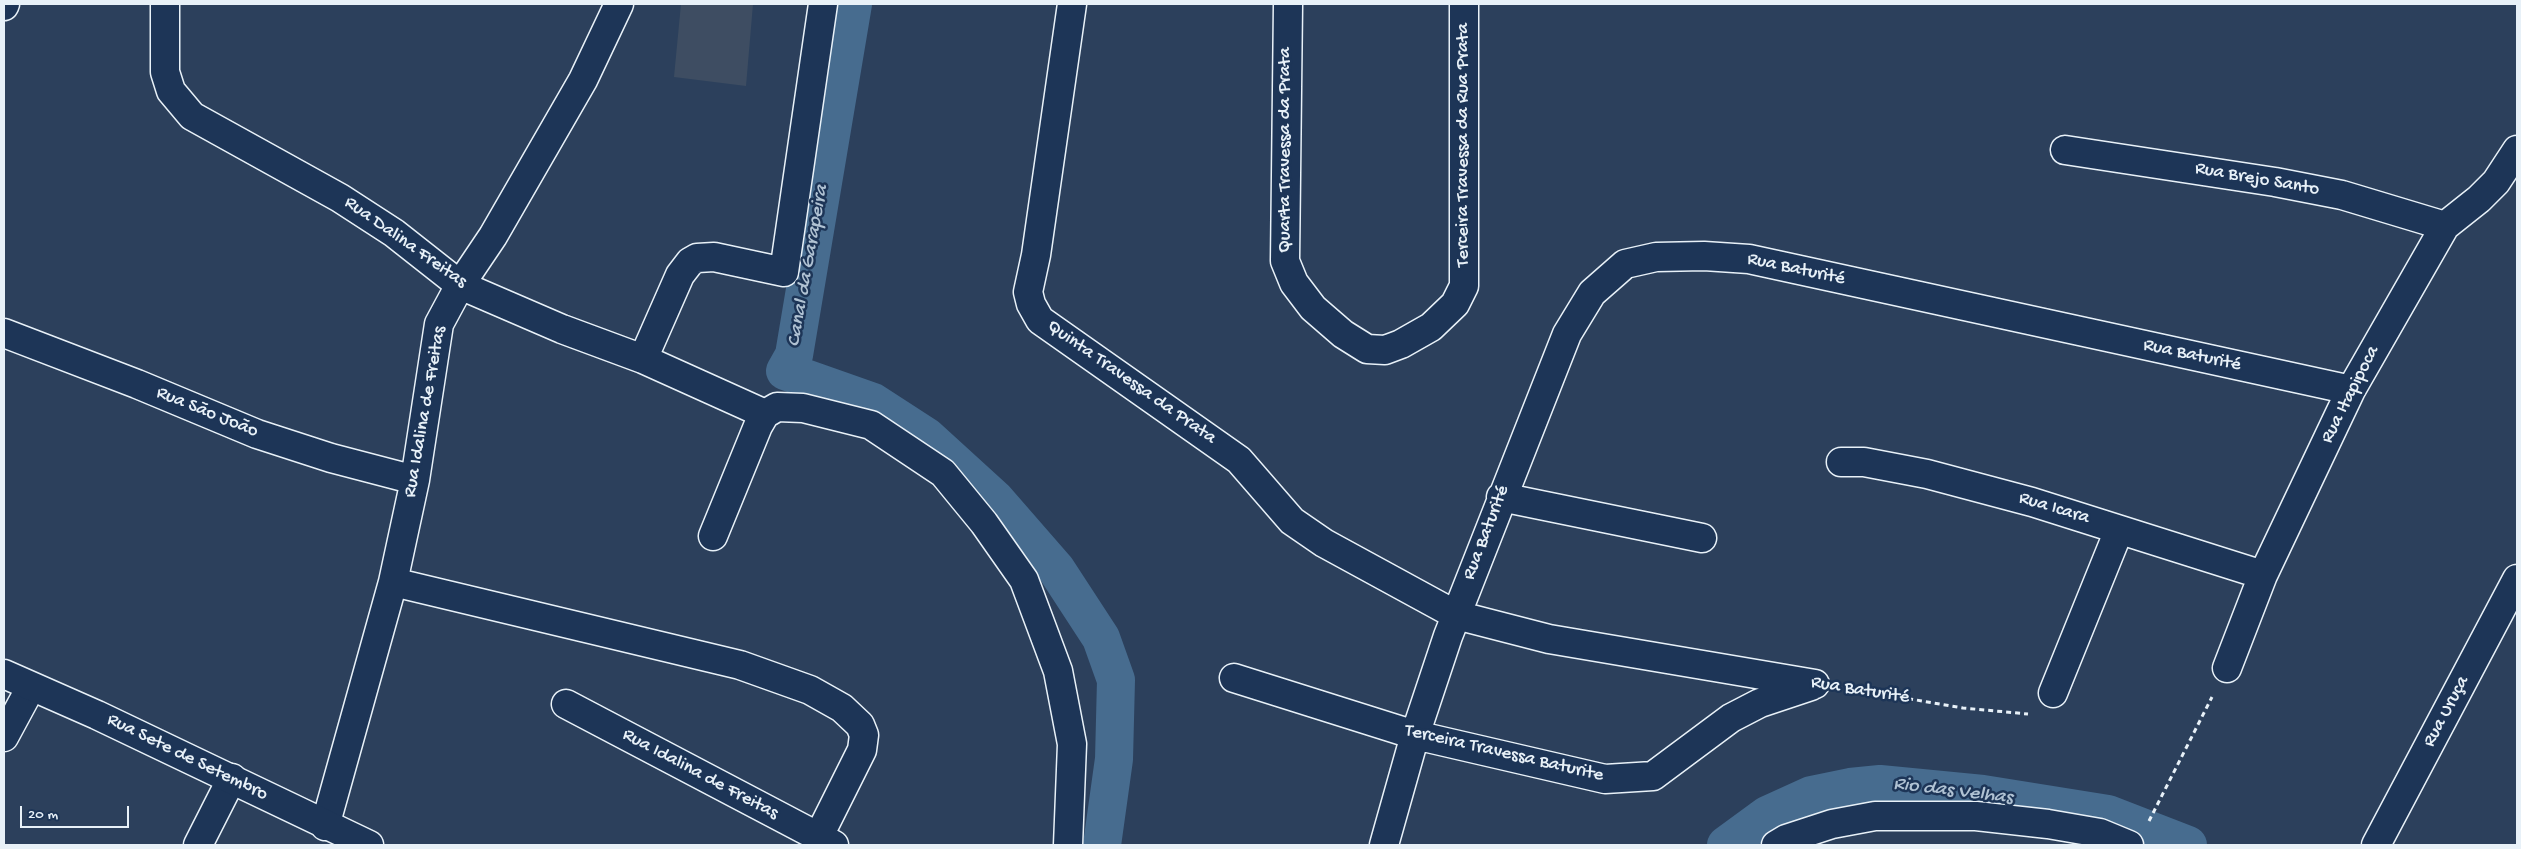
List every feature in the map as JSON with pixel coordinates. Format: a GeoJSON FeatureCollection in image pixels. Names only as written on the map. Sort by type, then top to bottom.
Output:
{"type":"FeatureCollection","features":[{"type":"Feature","properties":{"kind":"street","name":"Rua Dalina Freitas"},"geometry":{"type":"LineString","coordinates":[[165,4],[165,72],[171,91],[184,109],[203,123],[340,198],[394,233],[460,285],[562,329],[643,359],[763,417]]}},
{"type":"Feature","properties":{"kind":"street","name":"Rua Idalina de Freitas"},"geometry":{"type":"LineString","coordinates":[[325,826],[392,582],[415,480],[439,324],[460,285],[493,236],[583,80],[619,4]]}},
{"type":"Feature","properties":{"kind":"street"},"geometry":{"type":"LineString","coordinates":[[643,359],[680,274],[690,262],[698,258],[714,257],[784,272],[823,4]]}},
{"type":"Feature","properties":{"kind":"street","name":"Quinta Travessa da Prata"},"geometry":{"type":"LineString","coordinates":[[1072,4],[1036,255],[1028,292],[1031,304],[1040,320],[1239,460],[1292,522],[1324,543],[1456,615]]}},
{"type":"Feature","properties":{"kind":"street","name":"Quarta Travessa da Prata"},"geometry":{"type":"LineString","coordinates":[[1288,4],[1284,261],[1294,283],[1313,308],[1344,334],[1367,349],[1385,350],[1402,344],[1431,327],[1455,304],[1464,286]]}},
{"type":"Feature","properties":{"kind":"street","name":"Terceira Travessa da Rua Prata"},"geometry":{"type":"LineString","coordinates":[[1464,4],[1464,286]]}},
{"type":"Feature","properties":{"kind":"street","name":"Rua Brejo Santo"},"geometry":{"type":"LineString","coordinates":[[2065,150],[2275,182],[2342,195],[2445,226]]}},
{"type":"Feature","properties":{"kind":"street","name":"Rua Itapipoca"},"geometry":{"type":"LineString","coordinates":[[2227,668],[2263,575],[2351,390],[2445,226],[2496,182],[2517,150]]}},
{"type":"Feature","properties":{"kind":"street","name":"Rua Baturité"},"geometry":{"type":"LineString","coordinates":[[1384,845],[1415,735],[1456,615],[1501,496],[1567,334],[1592,293],[1625,264],[1656,257],[1704,256],[1749,259],[2351,390]]}},
{"type":"Feature","properties":{"kind":"street","name":"Rua São João"},"geometry":{"type":"LineString","coordinates":[[4,333],[137,384],[257,434],[332,458],[415,480]]}},
{"type":"Feature","properties":{"kind":"street"},"geometry":{"type":"LineString","coordinates":[[713,536],[763,417],[772,408],[789,406],[871,425],[943,473],[984,523],[1024,580],[1058,671],[1072,744],[1068,845]]}},
{"type":"Feature","properties":{"kind":"street","name":"Rua Icara"},"geometry":{"type":"LineString","coordinates":[[1841,462],[1864,462],[1927,474],[2032,502],[2263,575]]}},
{"type":"Feature","properties":{"kind":"street"},"geometry":{"type":"LineString","coordinates":[[1501,496],[1702,538]]}},
{"type":"Feature","properties":{"kind":"street"},"geometry":{"type":"LineString","coordinates":[[2053,693],[2119,530]]}},
{"type":"Feature","properties":{"kind":"street","name":"Rua Uruça"},"geometry":{"type":"LineString","coordinates":[[2376,845],[2517,579]]}},
{"type":"Feature","properties":{"kind":"street"},"geometry":{"type":"LineString","coordinates":[[392,582],[740,665],[810,690],[842,708],[860,725],[864,736],[862,750],[826,841]]}},
{"type":"Feature","properties":{"kind":"street","name":"Rua Baturité"},"geometry":{"type":"LineString","coordinates":[[1456,615],[1549,639],[1815,684]]}},
{"type":"Feature","properties":{"kind":"street","name":"Rua Sete de Setembro"},"geometry":{"type":"LineString","coordinates":[[4,674],[232,778],[325,826],[369,845]]}},
{"type":"Feature","properties":{"kind":"street","name":"Terceira Travessa Baturite"},"geometry":{"type":"LineString","coordinates":[[1234,678],[1415,735],[1605,779],[1653,776],[1731,718],[1760,703],[1815,684]]}},
{"type":"Feature","properties":{"kind":"street"},"geometry":{"type":"LineString","coordinates":[[4,737],[32,687]]}},
{"type":"Feature","properties":{"kind":"street","name":"Rua Idalina de Freitas"},"geometry":{"type":"LineString","coordinates":[[566,704],[826,841]]}},
{"type":"Feature","properties":{"kind":"street"},"geometry":{"type":"LineString","coordinates":[[198,845],[232,778]]}},
{"type":"Feature","properties":{"kind":"street"},"geometry":{"type":"LineString","coordinates":[[1776,845],[1786,839],[1832,824],[1875,816],[1976,816],[2048,824],[2100,834],[2129,845]]}},
{"type":"Feature","properties":{"kind":"path"},"geometry":{"type":"LineString","coordinates":[[2153,813],[2227,668]]}},
{"type":"Feature","properties":{"kind":"path","name":"Rua Baturité"},"geometry":{"type":"LineString","coordinates":[[1815,684],[1962,708],[2023,714],[2041,712],[2047,707],[2053,693]]}},
{"type":"Feature","properties":{"kind":"shaded area"},"geometry":{"type":"Polygon","coordinates":[[[681,4],[753,4],[746,86],[674,77],[681,4]]]}},
{"type":"Feature","properties":{"kind":"waterway","name":"Canal da Garapeira"},"geometry":{"type":"LineString","coordinates":[[853,4],[794,355],[785,371],[873,402],[927,437],[995,499],[1056,569],[1101,638],[1116,680],[1114,759],[1102,845]]}},
{"type":"Feature","properties":{"kind":"waterway","name":"Rio das Velhas"},"geometry":{"type":"LineString","coordinates":[[1726,845],[1767,815],[1811,795],[1850,787],[1880,784],[1983,794],[2108,814],[2188,845]]}}]}
